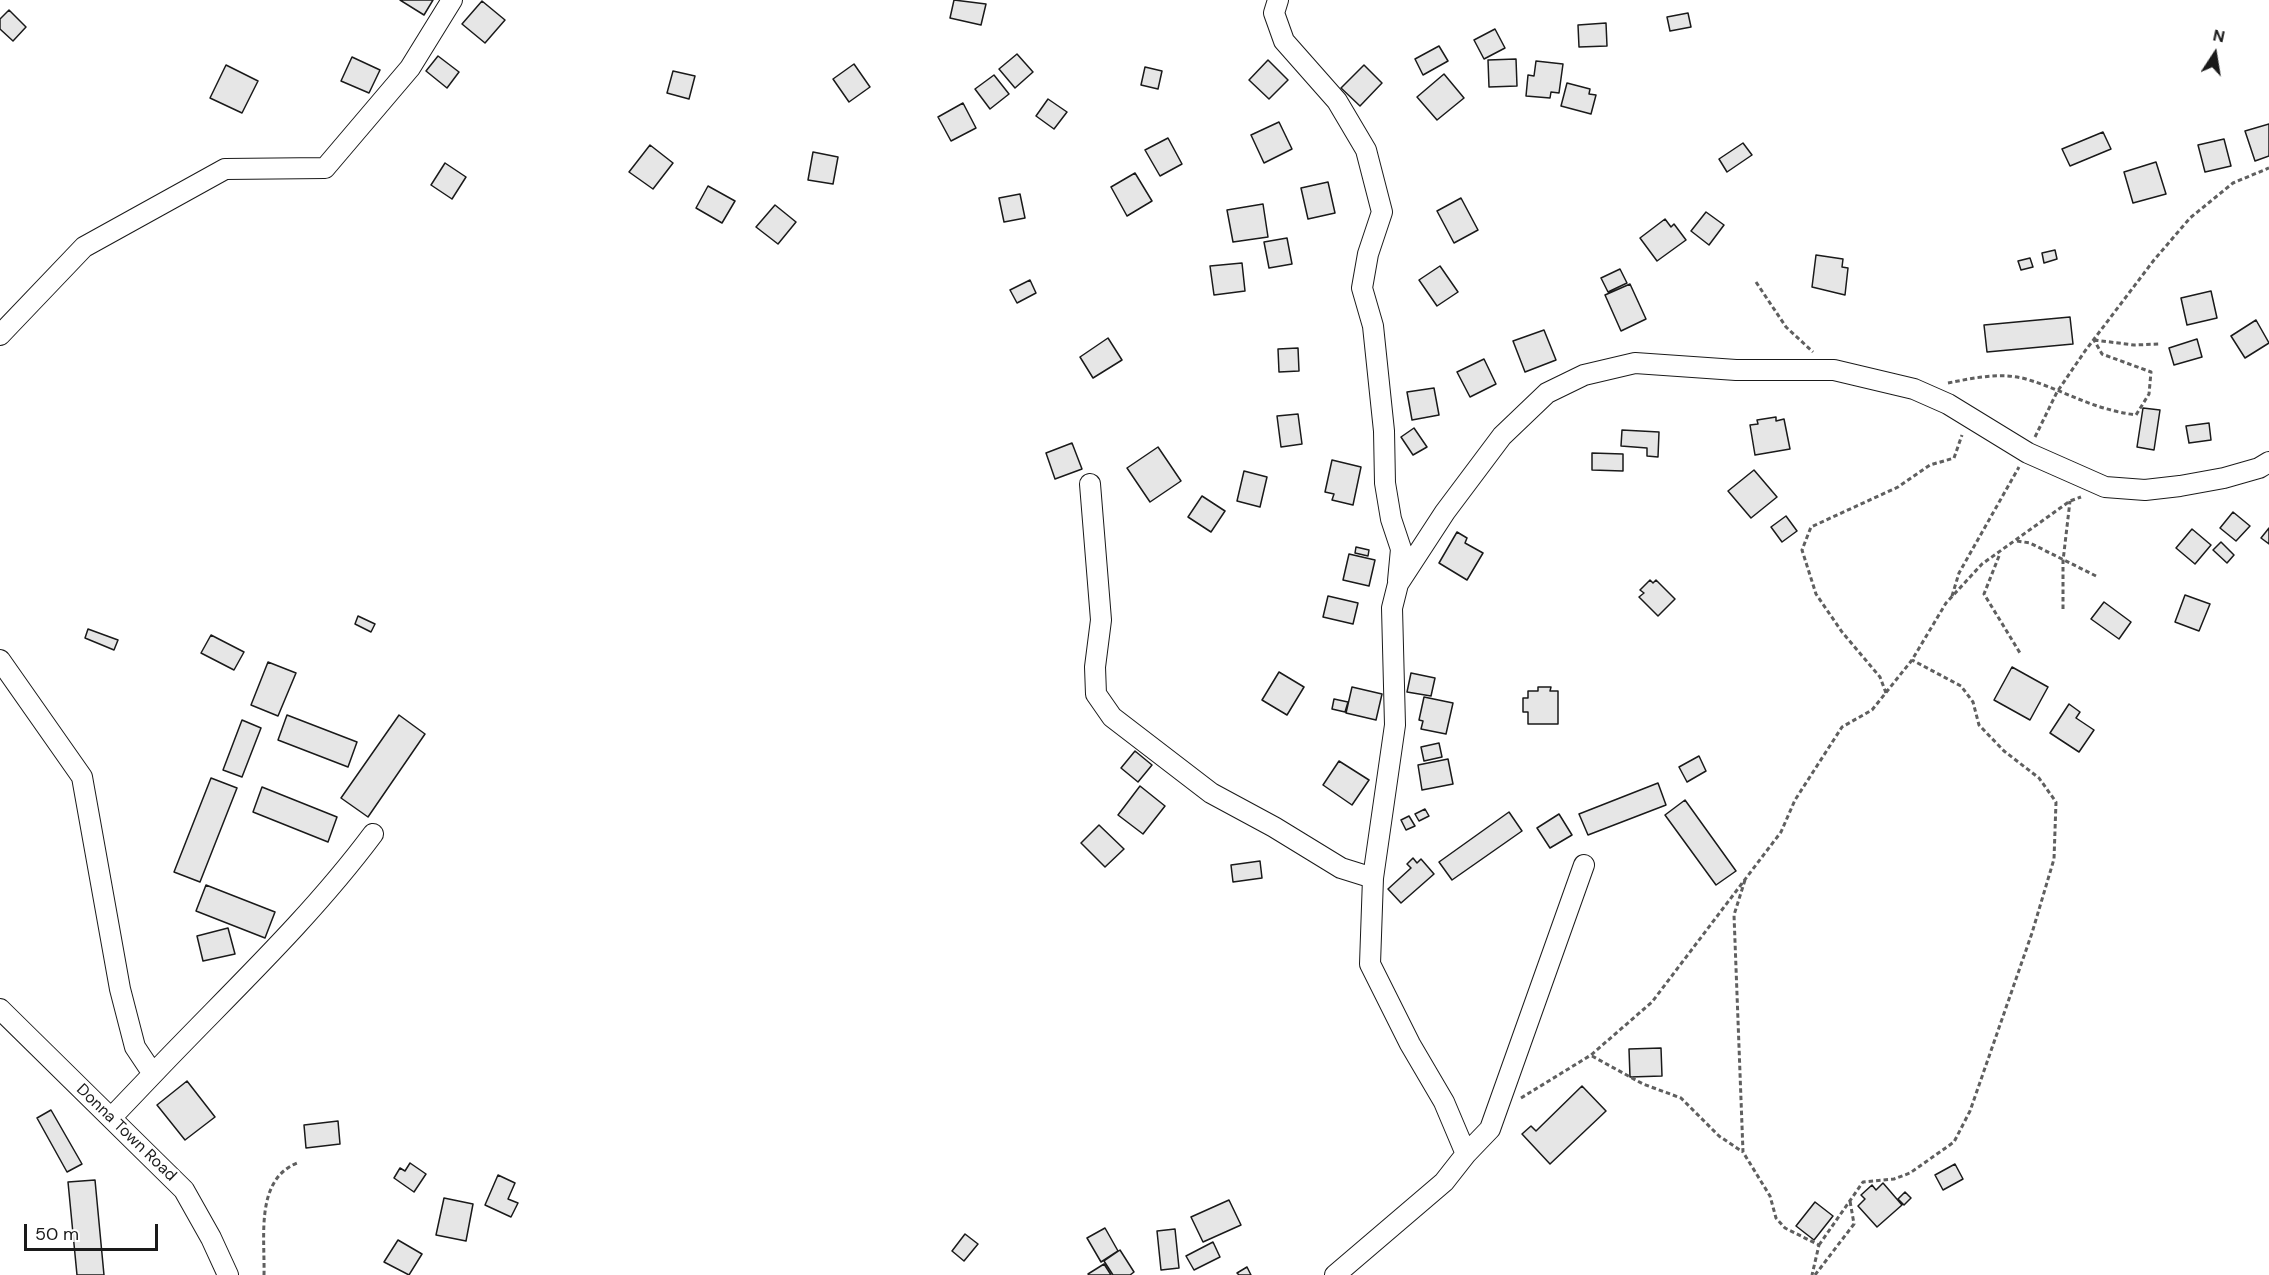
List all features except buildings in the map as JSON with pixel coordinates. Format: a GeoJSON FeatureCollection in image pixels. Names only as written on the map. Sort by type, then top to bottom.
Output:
{"type":"FeatureCollection","features":[{"type":"Feature","properties":{"kind":"street"},"geometry":{"type":"LineString","coordinates":[[0,335],[84,247],[225,169],[325,168],[410,68],[452,0]]}},
{"type":"Feature","properties":{"kind":"street"},"geometry":{"type":"LineString","coordinates":[[1278,0],[1274,13],[1284,40],[1337,101],[1366,150],[1382,212],[1368,254],[1362,288],[1374,326],[1384,431],[1385,483],[1391,519],[1401,549],[1398,584],[1392,608],[1395,725],[1373,878],[1370,964],[1410,1044],[1444,1102],[1466,1154]]}},
{"type":"Feature","properties":{"kind":"street"},"geometry":{"type":"LineString","coordinates":[[1398,584],[1445,512],[1502,436],[1547,393],[1584,375],[1635,363],[1736,370],[1834,370],[1914,389],[1948,404],[2028,453],[2105,487],[2145,490],[2180,486],[2233,476],[2259,468],[2269,462]]}},
{"type":"Feature","properties":{"kind":"street"},"geometry":{"type":"LineString","coordinates":[[1090,484],[1101,620],[1095,667],[1096,694],[1112,717],[1211,793],[1274,827],[1341,868],[1373,878]]}},
{"type":"Feature","properties":{"kind":"street"},"geometry":{"type":"LineString","coordinates":[[0,660],[82,777],[120,989],[135,1047],[153,1074]]}},
{"type":"Feature","properties":{"kind":"street"},"geometry":{"type":"LineString","coordinates":[[111,1118],[267,958],[325,895],[373,834]]}},
{"type":"Feature","properties":{"kind":"street"},"geometry":{"type":"LineString","coordinates":[[1335,1275],[1444,1182],[1490,1129],[1584,865]]}},
{"type":"Feature","properties":{"kind":"street","name":"Donna Town Road"},"geometry":{"type":"LineString","coordinates":[[0,1009],[184,1190],[211,1238],[228,1275]]}},
{"type":"Feature","properties":{"kind":"path"},"geometry":{"type":"LineString","coordinates":[[1951,600],[1959,573],[2028,453],[2057,392],[2094,340],[2154,260],[2190,218],[2234,183],[2269,168]]}},
{"type":"Feature","properties":{"kind":"path"},"geometry":{"type":"LineString","coordinates":[[1756,282],[1786,327],[1820,362],[1834,370]]}},
{"type":"Feature","properties":{"kind":"path"},"geometry":{"type":"LineString","coordinates":[[2094,340],[2134,345],[2160,344]]}},
{"type":"Feature","properties":{"kind":"path"},"geometry":{"type":"LineString","coordinates":[[1914,389],[1981,376],[2024,379],[2106,411],[2136,415],[2149,394],[2151,372],[2103,354],[2094,340]]}},
{"type":"Feature","properties":{"kind":"path"},"geometry":{"type":"LineString","coordinates":[[1886,693],[1880,677],[1842,632],[1816,594],[1802,550],[1811,527],[1898,487],[1930,465],[1954,458],[1968,417]]}},
{"type":"Feature","properties":{"kind":"path"},"geometry":{"type":"LineString","coordinates":[[1515,1104],[1555,1075],[1591,1055],[1652,1002],[1781,832],[1795,800],[1842,727],[1872,710],[1912,660],[1946,603],[1982,564],[2070,501],[2105,487]]}},
{"type":"Feature","properties":{"kind":"path"},"geometry":{"type":"LineString","coordinates":[[2063,609],[2063,561],[2070,501]]}},
{"type":"Feature","properties":{"kind":"path"},"geometry":{"type":"LineString","coordinates":[[2017,541],[2030,543],[2096,576]]}},
{"type":"Feature","properties":{"kind":"path"},"geometry":{"type":"LineString","coordinates":[[1999,554],[1984,594],[2020,653]]}},
{"type":"Feature","properties":{"kind":"path"},"geometry":{"type":"LineString","coordinates":[[1813,1275],[1819,1245],[1863,1182],[1894,1179],[1910,1173],[1954,1142],[1970,1111],[2032,933],[2054,859],[2056,802],[2039,778],[2004,751],[1979,725],[1973,702],[1961,686],[1912,660]]}},
{"type":"Feature","properties":{"kind":"path"},"geometry":{"type":"LineString","coordinates":[[1743,1152],[1734,915],[1746,878]]}},
{"type":"Feature","properties":{"kind":"path"},"geometry":{"type":"LineString","coordinates":[[1591,1055],[1643,1084],[1681,1098],[1719,1136],[1743,1152],[1770,1196],[1776,1218],[1785,1228],[1819,1245]]}},
{"type":"Feature","properties":{"kind":"path"},"geometry":{"type":"LineString","coordinates":[[264,1275],[267,1195],[272,1182],[288,1167],[297,1163]]}},
{"type":"Feature","properties":{"kind":"path"},"geometry":{"type":"LineString","coordinates":[[1813,1275],[1854,1224],[1850,1200]]}}]}
